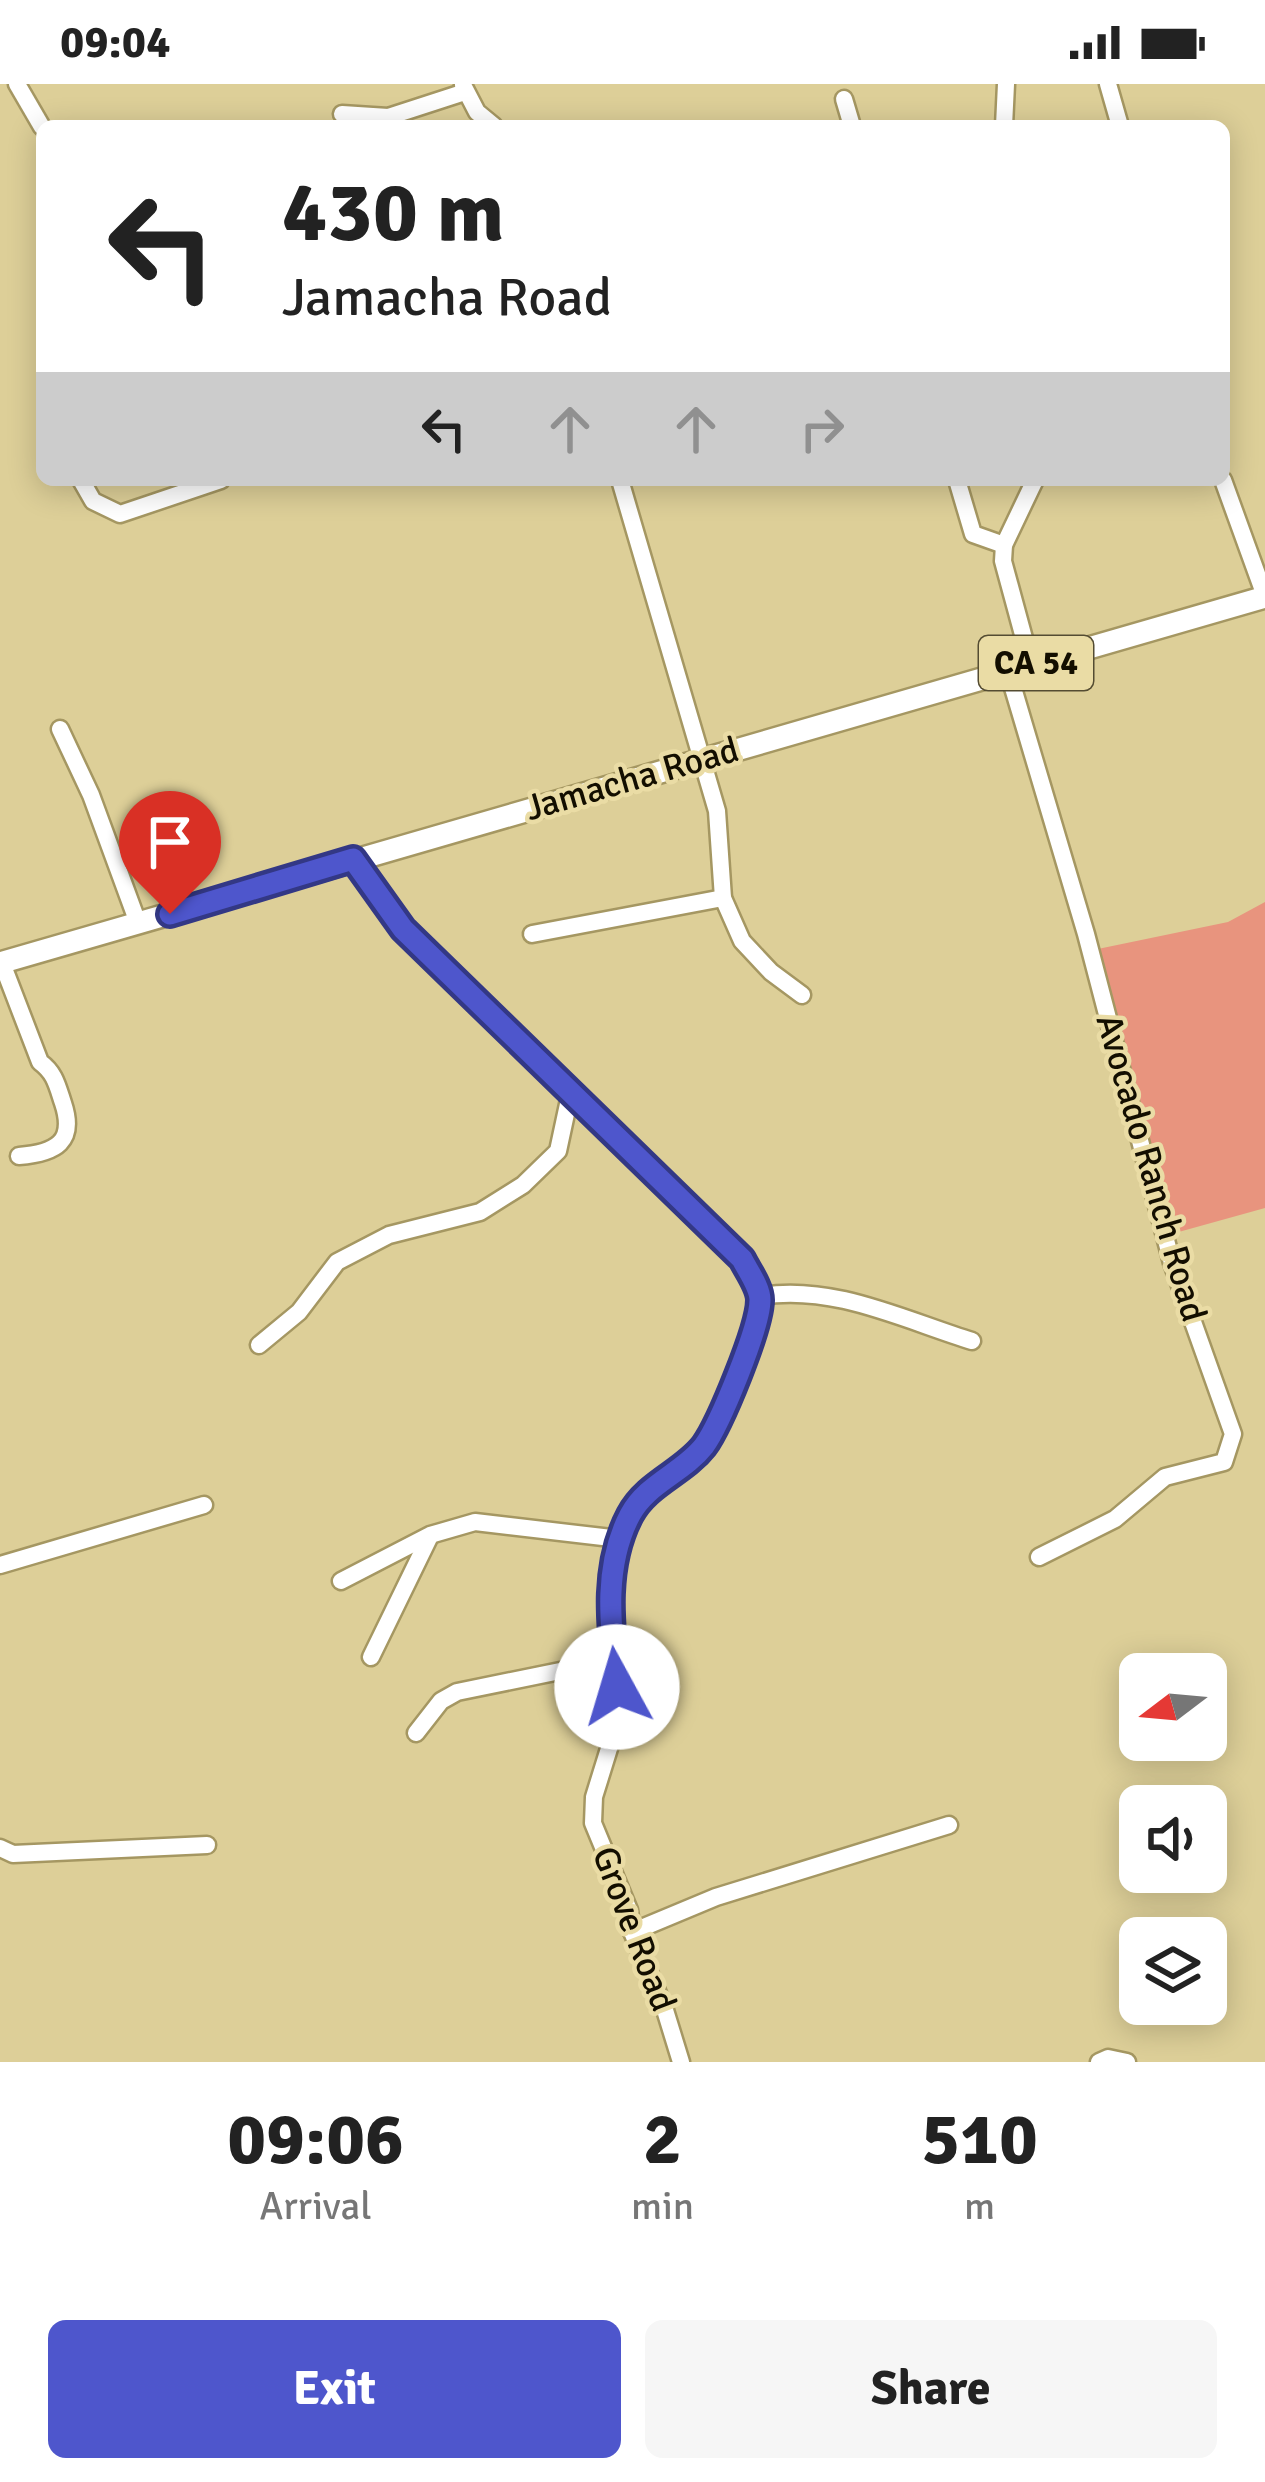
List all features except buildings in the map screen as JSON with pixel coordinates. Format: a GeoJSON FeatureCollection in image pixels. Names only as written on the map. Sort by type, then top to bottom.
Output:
{"type":"FeatureCollection","features":[{"type":"Feature","properties":{"kind":"main road","name":"Jamacha Road"},"geometry":{"type":"LineString","coordinates":[[1,963],[1265,597]]}},
{"type":"Feature","properties":{"kind":"street"},"geometry":{"type":"LineString","coordinates":[[16,84],[38,120]]}},
{"type":"Feature","properties":{"kind":"street"},"geometry":{"type":"LineString","coordinates":[[1004,120],[1006,84]]}},
{"type":"Feature","properties":{"kind":"street"},"geometry":{"type":"LineString","coordinates":[[1108,84],[1118,120]]}},
{"type":"Feature","properties":{"kind":"street"},"geometry":{"type":"LineString","coordinates":[[373,120],[464,88],[487,120]]}},
{"type":"Feature","properties":{"kind":"street"},"geometry":{"type":"LineString","coordinates":[[844,99],[850,120]]}},
{"type":"Feature","properties":{"kind":"street"},"geometry":{"type":"LineString","coordinates":[[342,114],[364,120]]}},
{"type":"Feature","properties":{"kind":"street"},"geometry":{"type":"LineString","coordinates":[[84,486],[93,501],[120,514],[202,486]]}},
{"type":"Feature","properties":{"kind":"street"},"geometry":{"type":"LineString","coordinates":[[622,486],[717,811],[723,898],[742,940],[771,972],[802,995]]}},
{"type":"Feature","properties":{"kind":"street"},"geometry":{"type":"LineString","coordinates":[[959,486],[973,534],[1004,544]]}},
{"type":"Feature","properties":{"kind":"street"},"geometry":{"type":"LineString","coordinates":[[1031,486],[1004,544],[1006,581],[1031,664]]}},
{"type":"Feature","properties":{"kind":"street"},"geometry":{"type":"LineString","coordinates":[[1225,486],[1265,597]]}},
{"type":"Feature","properties":{"kind":"street","name":"Avocado Ranch Road"},"geometry":{"type":"LineString","coordinates":[[1007,671],[1086,934],[1172,1263],[1233,1434],[1223,1462],[1165,1477],[1115,1520],[1040,1557]]}},
{"type":"Feature","properties":{"kind":"street"},"geometry":{"type":"LineString","coordinates":[[60,729],[91,794],[139,923]]}},
{"type":"Feature","properties":{"kind":"street"},"geometry":{"type":"LineString","coordinates":[[353,859],[403,929],[742,1259],[761,1296],[796,1290],[822,1294],[972,1342]]}},
{"type":"Feature","properties":{"kind":"street"},"geometry":{"type":"LineString","coordinates":[[532,934],[723,898]]}},
{"type":"Feature","properties":{"kind":"street"},"geometry":{"type":"LineString","coordinates":[[1,963],[40,1063],[53,1072],[70,1123],[68,1132],[51,1149],[19,1156]]}},
{"type":"Feature","properties":{"kind":"street"},"geometry":{"type":"LineString","coordinates":[[259,1345],[299,1312],[337,1262],[389,1234],[480,1212],[523,1185],[558,1151],[570,1096]]}},
{"type":"Feature","properties":{"kind":"street","name":"Grove Road"},"geometry":{"type":"LineString","coordinates":[[681,2062],[593,1822],[595,1797],[620,1713],[611,1584],[620,1539],[641,1497],[704,1446],[753,1336],[761,1296]]}},
{"type":"Feature","properties":{"kind":"street"},"geometry":{"type":"LineString","coordinates":[[0,1565],[204,1505]]}},
{"type":"Feature","properties":{"kind":"street"},"geometry":{"type":"LineString","coordinates":[[341,1581],[430,1535],[476,1522],[620,1539]]}},
{"type":"Feature","properties":{"kind":"street"},"geometry":{"type":"LineString","coordinates":[[371,1657],[430,1535]]}},
{"type":"Feature","properties":{"kind":"street"},"geometry":{"type":"LineString","coordinates":[[416,1733],[441,1701],[457,1692],[614,1660]]}},
{"type":"Feature","properties":{"kind":"street"},"geometry":{"type":"LineString","coordinates":[[632,1932],[716,1897],[950,1825]]}},
{"type":"Feature","properties":{"kind":"street"},"geometry":{"type":"LineString","coordinates":[[0,1848],[13,1854],[102,1853],[206,1845]]}},
{"type":"Feature","properties":{"kind":"street"},"geometry":{"type":"LineString","coordinates":[[1099,2062],[1108,2058],[1127,2062]]}},
{"type":"Feature","properties":{"kind":"shaded area"},"geometry":{"type":"Polygon","coordinates":[[[1265,902],[1265,1208],[1175,1233],[1093,950],[1228,922],[1265,902]]]}},
{"type":"Feature","properties":{"kind":"route"},"geometry":{"type":"LineString","coordinates":[[170,914],[353,859],[403,929],[742,1259],[761,1296],[753,1336],[704,1446],[641,1497],[620,1539],[610,1622],[617,1687]]}}]}
